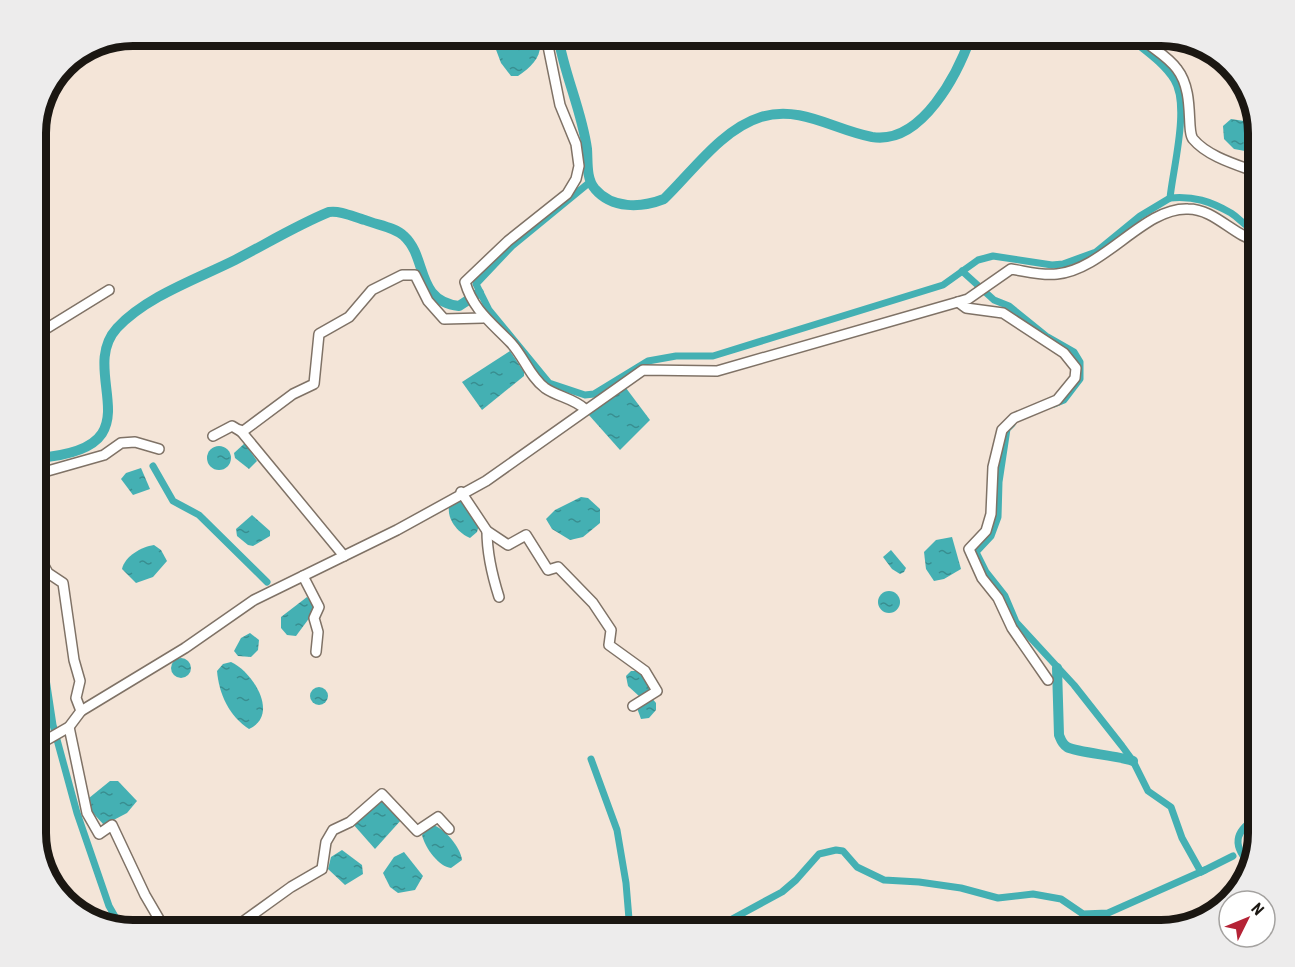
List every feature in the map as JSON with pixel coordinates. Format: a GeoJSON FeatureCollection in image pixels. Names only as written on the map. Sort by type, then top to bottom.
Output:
{"type":"FeatureCollection","features":[{"type":"Feature","properties":{"kind":"street"},"geometry":{"type":"LineString","coordinates":[[548,46],[560,105],[576,144],[579,166],[576,179],[567,194],[508,241],[465,282],[471,299],[483,318],[512,344],[544,387],[576,401],[585,409]]}},
{"type":"Feature","properties":{"kind":"street"},"geometry":{"type":"LineString","coordinates":[[1151,46],[1178,69],[1187,87],[1191,105],[1190,133],[1194,140],[1220,158],[1248,169]]}},
{"type":"Feature","properties":{"kind":"street"},"geometry":{"type":"LineString","coordinates":[[47,740],[69,728],[81,711],[185,648],[254,600],[397,530],[486,480],[518,460],[585,409],[643,370],[717,371],[968,299],[1011,269],[1056,274],[1077,269],[1115,247],[1144,225],[1167,213],[1186,208],[1208,214],[1248,238]]}},
{"type":"Feature","properties":{"kind":"street"},"geometry":{"type":"LineString","coordinates":[[213,436],[232,426],[242,432],[293,394],[314,384],[319,334],[349,317],[372,290],[402,275],[416,275],[428,301],[444,319],[483,318]]}},
{"type":"Feature","properties":{"kind":"street"},"geometry":{"type":"LineString","coordinates":[[47,328],[110,290]]}},
{"type":"Feature","properties":{"kind":"street"},"geometry":{"type":"LineString","coordinates":[[958,302],[966,308],[1003,313],[1064,352],[1076,368],[1076,378],[1057,400],[1014,417],[1002,430],[993,467],[991,514],[986,531],[969,549],[982,578],[998,598],[1012,628],[1048,681]]}},
{"type":"Feature","properties":{"kind":"street"},"geometry":{"type":"LineString","coordinates":[[240,430],[344,556]]}},
{"type":"Feature","properties":{"kind":"street"},"geometry":{"type":"LineString","coordinates":[[47,472],[104,455],[121,443],[135,442],[159,449]]}},
{"type":"Feature","properties":{"kind":"street"},"geometry":{"type":"LineString","coordinates":[[461,492],[487,531],[508,545],[526,535],[548,570],[558,567],[593,603],[611,630],[609,645],[645,671],[657,691],[633,705]]}},
{"type":"Feature","properties":{"kind":"street"},"geometry":{"type":"LineString","coordinates":[[487,531],[489,544],[487,556],[496,579],[499,597]]}},
{"type":"Feature","properties":{"kind":"street"},"geometry":{"type":"LineString","coordinates":[[47,571],[63,583],[74,660],[80,681],[76,698],[81,711]]}},
{"type":"Feature","properties":{"kind":"street"},"geometry":{"type":"LineString","coordinates":[[303,576],[319,607],[314,618],[318,632],[316,652]]}},
{"type":"Feature","properties":{"kind":"street"},"geometry":{"type":"LineString","coordinates":[[69,728],[87,813],[99,834],[112,825],[145,895],[160,920]]}},
{"type":"Feature","properties":{"kind":"street"},"geometry":{"type":"LineString","coordinates":[[245,920],[291,887],[322,869],[326,842],[333,830],[350,822],[382,794],[417,831],[438,817],[449,829]]}},
{"type":"Feature","properties":{"kind":"water"},"geometry":{"type":"Polygon","coordinates":[[[540,46],[540,49],[536,59],[528,68],[518,76],[511,76],[501,63],[495,47],[540,46]]]}},
{"type":"Feature","properties":{"kind":"water"},"geometry":{"type":"Polygon","coordinates":[[[1231,119],[1247,123],[1248,149],[1245,151],[1234,149],[1224,139],[1223,126],[1231,119]]]}},
{"type":"Feature","properties":{"kind":"water"},"geometry":{"type":"Polygon","coordinates":[[[510,351],[524,372],[524,376],[482,410],[462,382],[510,351]]]}},
{"type":"Feature","properties":{"kind":"water"},"geometry":{"type":"Polygon","coordinates":[[[626,388],[650,420],[620,450],[588,414],[626,388]]]}},
{"type":"Feature","properties":{"kind":"water"},"geometry":{"type":"Polygon","coordinates":[[[245,443],[257,461],[249,469],[235,458],[234,453],[245,443]]]}},
{"type":"Feature","properties":{"kind":"water"},"geometry":{"type":"Polygon","coordinates":[[[214,446],[224,446],[231,453],[231,463],[224,470],[214,470],[207,463],[207,453],[214,446]]]}},
{"type":"Feature","properties":{"kind":"water"},"geometry":{"type":"Polygon","coordinates":[[[141,468],[150,489],[133,495],[121,479],[126,473],[141,468]]]}},
{"type":"Feature","properties":{"kind":"water"},"geometry":{"type":"Polygon","coordinates":[[[581,497],[588,498],[600,509],[600,523],[583,537],[570,540],[552,529],[546,519],[555,510],[581,497]]]}},
{"type":"Feature","properties":{"kind":"water"},"geometry":{"type":"Polygon","coordinates":[[[454,501],[462,502],[479,525],[477,532],[470,538],[461,533],[452,521],[449,506],[454,501]]]}},
{"type":"Feature","properties":{"kind":"water"},"geometry":{"type":"Polygon","coordinates":[[[252,515],[270,531],[270,536],[253,546],[248,545],[237,536],[236,529],[252,515]]]}},
{"type":"Feature","properties":{"kind":"water"},"geometry":{"type":"Polygon","coordinates":[[[952,537],[961,569],[944,579],[934,581],[926,569],[924,552],[936,540],[952,537]]]}},
{"type":"Feature","properties":{"kind":"water"},"geometry":{"type":"Polygon","coordinates":[[[154,545],[161,550],[167,561],[153,577],[136,583],[122,569],[124,564],[134,553],[154,545]]]}},
{"type":"Feature","properties":{"kind":"water"},"geometry":{"type":"Polygon","coordinates":[[[891,550],[906,568],[900,574],[892,569],[883,557],[891,550]]]}},
{"type":"Feature","properties":{"kind":"water"},"geometry":{"type":"Polygon","coordinates":[[[889,591],[899,598],[900,602],[893,612],[889,613],[879,606],[878,602],[885,592],[889,591]]]}},
{"type":"Feature","properties":{"kind":"water"},"geometry":{"type":"Polygon","coordinates":[[[307,597],[313,603],[313,613],[296,636],[287,635],[281,628],[281,617],[307,597]]]}},
{"type":"Feature","properties":{"kind":"water"},"geometry":{"type":"Polygon","coordinates":[[[250,633],[259,640],[258,650],[251,657],[238,656],[234,651],[241,638],[250,633]]]}},
{"type":"Feature","properties":{"kind":"water"},"geometry":{"type":"Polygon","coordinates":[[[181,658],[188,661],[191,668],[188,675],[181,678],[174,675],[171,668],[174,661],[181,658]]]}},
{"type":"Feature","properties":{"kind":"water"},"geometry":{"type":"Polygon","coordinates":[[[231,662],[255,684],[263,704],[258,723],[249,729],[236,718],[226,704],[220,688],[217,671],[223,664],[231,662]]]}},
{"type":"Feature","properties":{"kind":"water"},"geometry":{"type":"Polygon","coordinates":[[[631,671],[639,671],[652,688],[640,697],[628,686],[626,676],[631,671]]]}},
{"type":"Feature","properties":{"kind":"water"},"geometry":{"type":"Polygon","coordinates":[[[319,687],[325,690],[328,696],[325,702],[319,705],[313,702],[310,696],[313,690],[319,687]]]}},
{"type":"Feature","properties":{"kind":"water"},"geometry":{"type":"Polygon","coordinates":[[[651,697],[656,703],[656,710],[649,718],[641,719],[637,708],[651,697]]]}},
{"type":"Feature","properties":{"kind":"water"},"geometry":{"type":"Polygon","coordinates":[[[110,781],[118,781],[137,801],[127,813],[104,825],[92,812],[89,798],[110,781]]]}},
{"type":"Feature","properties":{"kind":"water"},"geometry":{"type":"Polygon","coordinates":[[[382,798],[402,819],[375,849],[353,824],[382,798]]]}},
{"type":"Feature","properties":{"kind":"water"},"geometry":{"type":"Polygon","coordinates":[[[432,825],[447,834],[459,850],[462,860],[451,868],[437,861],[424,840],[422,835],[432,825]]]}},
{"type":"Feature","properties":{"kind":"water"},"geometry":{"type":"Polygon","coordinates":[[[342,850],[362,865],[363,874],[345,885],[328,869],[331,857],[342,850]]]}},
{"type":"Feature","properties":{"kind":"water"},"geometry":{"type":"Polygon","coordinates":[[[404,852],[423,876],[415,890],[398,893],[390,887],[383,873],[394,857],[404,852]]]}},
{"type":"Feature","properties":{"kind":"waterway"},"geometry":{"type":"LineString","coordinates":[[560,46],[585,135],[592,185],[602,196],[627,205],[646,204],[664,199],[721,141],[733,131],[761,117],[776,114],[804,116],[872,137],[890,136],[907,130],[935,103],[957,69],[967,46]]}},
{"type":"Feature","properties":{"kind":"waterway"},"geometry":{"type":"LineString","coordinates":[[590,182],[512,246],[476,284],[489,310],[549,383],[585,395],[594,394],[648,361],[676,356],[713,356],[943,285],[978,260],[993,256],[1052,265],[1063,264],[1096,252],[1140,216],[1170,198],[1181,121],[1179,91],[1169,73],[1139,46]]}},
{"type":"Feature","properties":{"kind":"waterway"},"geometry":{"type":"LineString","coordinates":[[1170,198],[1209,202],[1231,213],[1248,227]]}},
{"type":"Feature","properties":{"kind":"waterway"},"geometry":{"type":"LineString","coordinates":[[47,456],[74,452],[96,440],[106,425],[108,407],[104,366],[107,346],[117,328],[129,317],[173,289],[329,212],[347,214],[391,228],[404,236],[417,256],[429,287],[435,296],[445,302],[459,306],[479,293]]}},
{"type":"Feature","properties":{"kind":"waterway"},"geometry":{"type":"LineString","coordinates":[[962,271],[994,300],[1009,306],[1046,336],[1074,352],[1080,362],[1080,379],[1064,400],[1054,404]]}},
{"type":"Feature","properties":{"kind":"waterway"},"geometry":{"type":"LineString","coordinates":[[1012,424],[1007,429],[999,482],[998,517],[991,536],[976,552],[986,572],[1005,596],[1016,622],[1074,685],[1122,746],[1133,761],[1148,791],[1171,807],[1182,838],[1201,872],[1233,856]]}},
{"type":"Feature","properties":{"kind":"waterway"},"geometry":{"type":"LineString","coordinates":[[153,466],[173,501],[199,515],[267,582]]}},
{"type":"Feature","properties":{"kind":"waterway"},"geometry":{"type":"LineString","coordinates":[[1057,668],[1059,735],[1063,743],[1072,749],[1133,761]]}},
{"type":"Feature","properties":{"kind":"waterway"},"geometry":{"type":"LineString","coordinates":[[47,685],[53,725],[77,813],[109,906],[116,919]]}},
{"type":"Feature","properties":{"kind":"waterway"},"geometry":{"type":"LineString","coordinates":[[591,759],[617,830],[626,883],[629,920]]}},
{"type":"Feature","properties":{"kind":"waterway"},"geometry":{"type":"LineString","coordinates":[[1245,858],[1238,843],[1241,831],[1248,824]]}},
{"type":"Feature","properties":{"kind":"waterway"},"geometry":{"type":"LineString","coordinates":[[730,920],[782,892],[819,854],[836,850],[843,851],[857,867],[884,880],[961,888],[998,898],[1033,894],[1061,899],[1083,914],[1108,913],[1205,870]]}}]}
